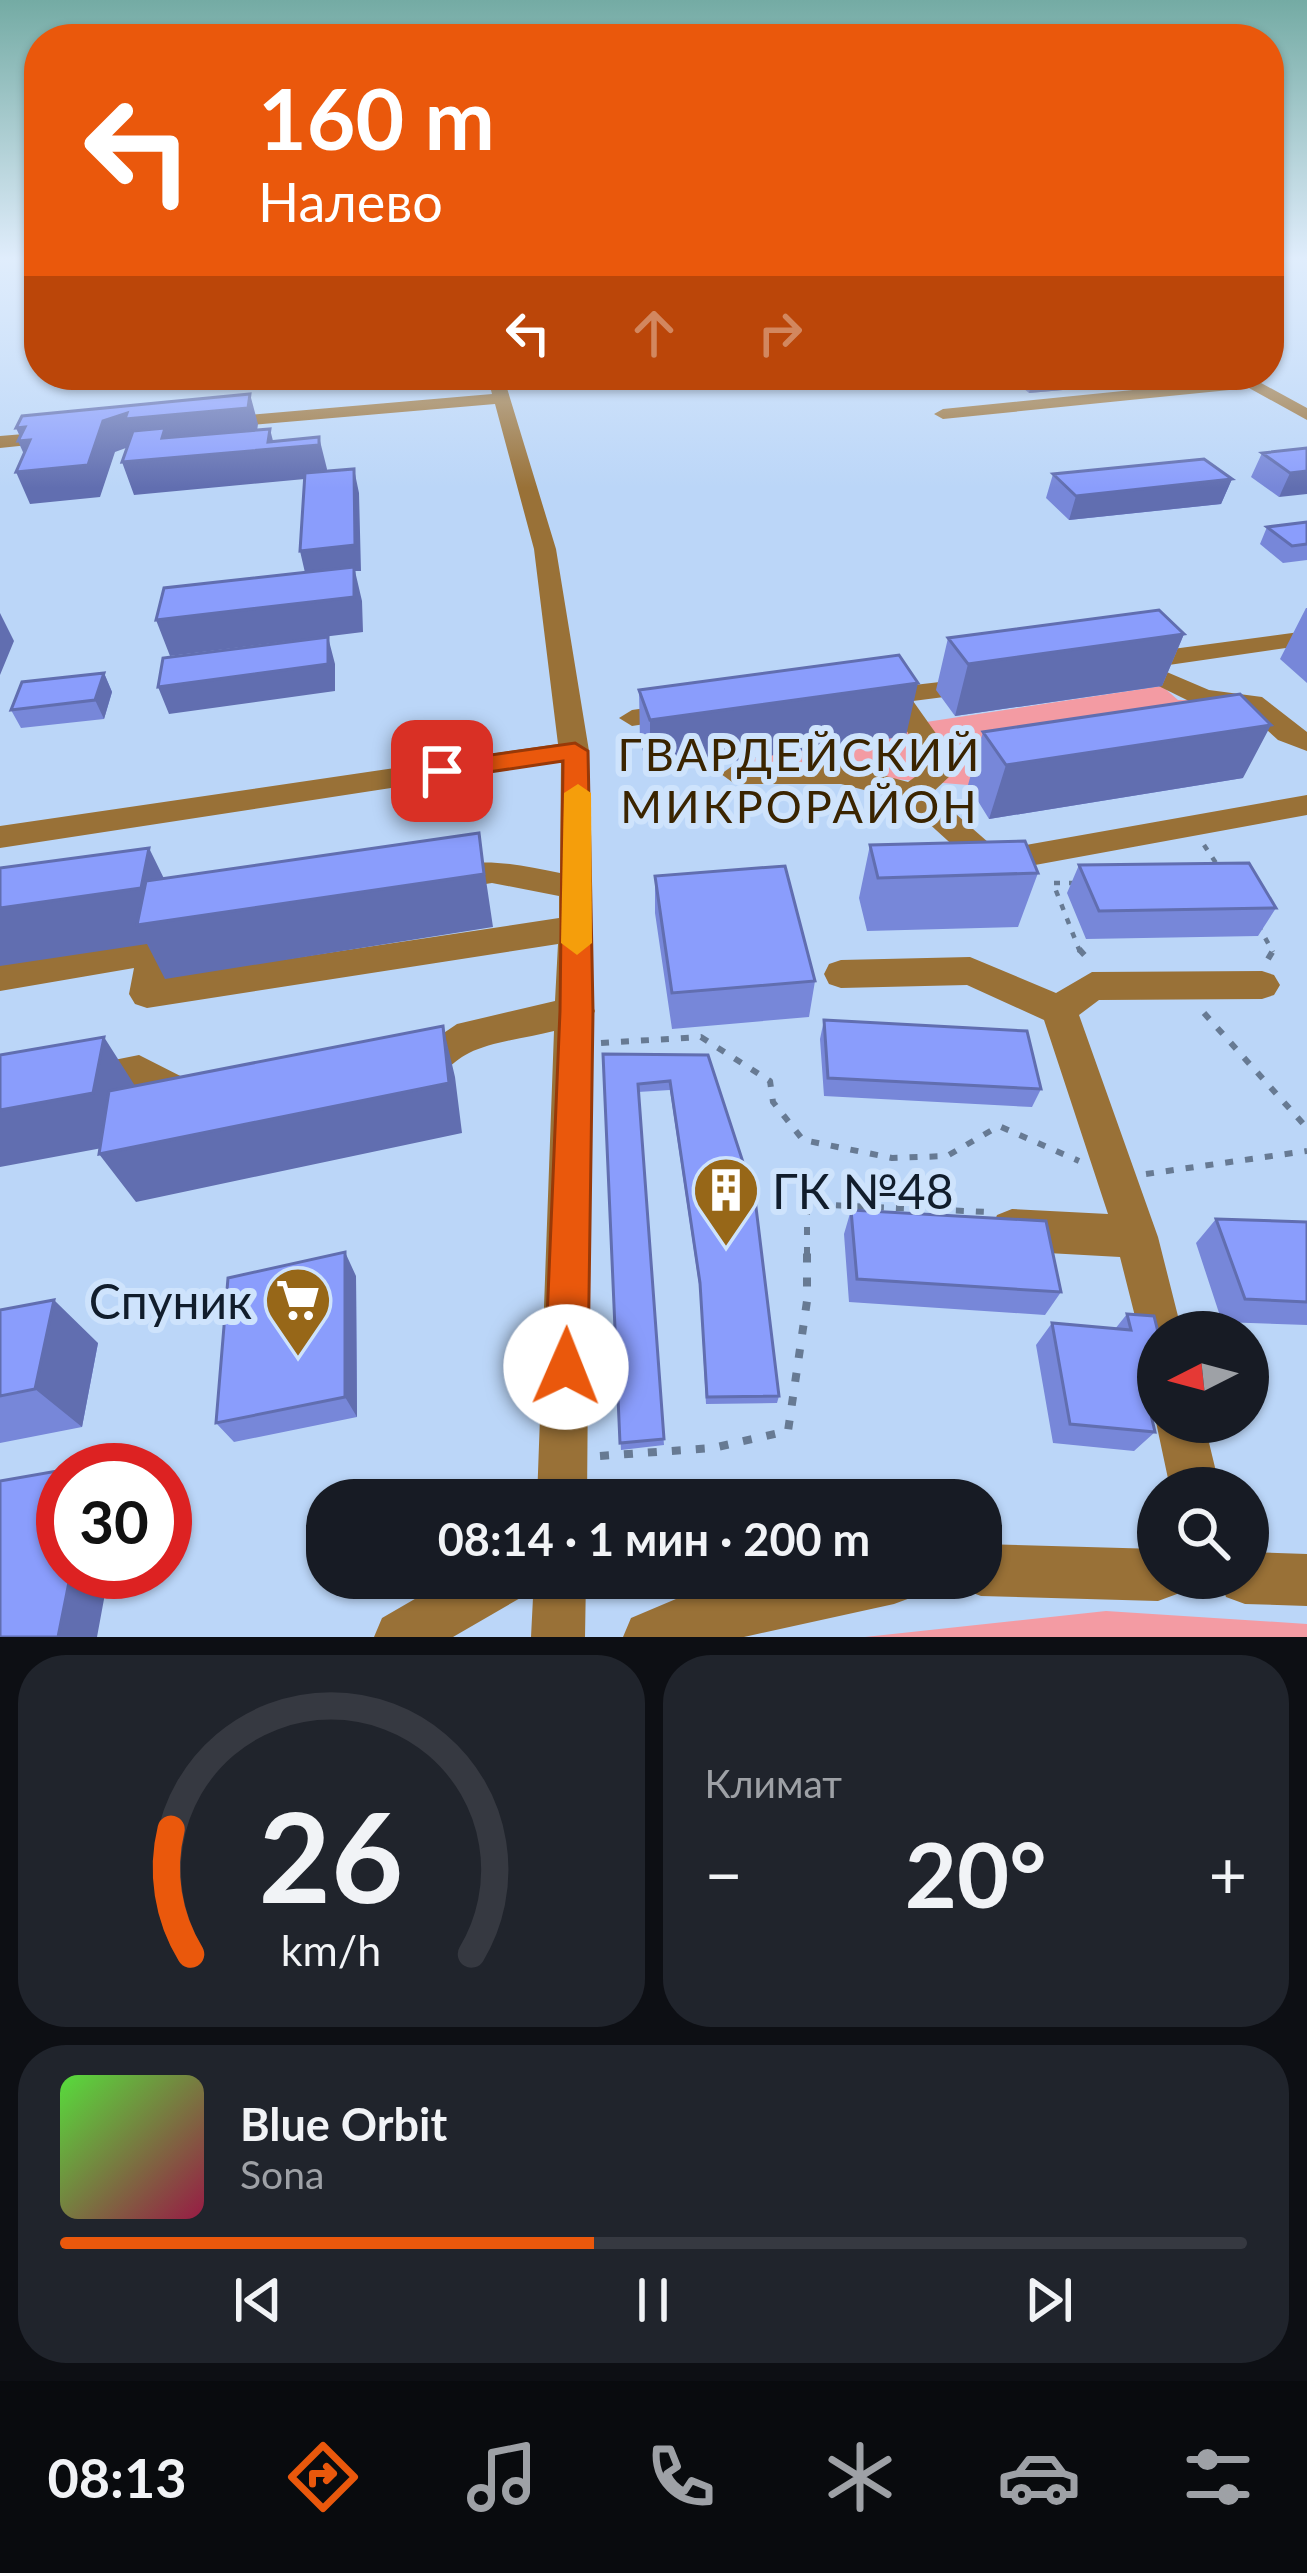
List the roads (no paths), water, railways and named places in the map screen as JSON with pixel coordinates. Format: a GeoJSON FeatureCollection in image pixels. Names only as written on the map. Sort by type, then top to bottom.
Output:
{"type":"FeatureCollection","features":[{"type":"Feature","properties":{"kind":"street"},"geometry":{"type":"LineString","coordinates":[[191,425],[467,390]]}},
{"type":"Feature","properties":{"kind":"street"},"geometry":{"type":"LineString","coordinates":[[500,390],[545,549],[575,751],[576,1027],[563,1479]]}},
{"type":"Feature","properties":{"kind":"street"},"geometry":{"type":"LineString","coordinates":[[943,414],[1182,390]]}},
{"type":"Feature","properties":{"kind":"street"},"geometry":{"type":"LineString","coordinates":[[1264,390],[1307,415]]}},
{"type":"Feature","properties":{"kind":"street"},"geometry":{"type":"LineString","coordinates":[[0,442],[72,436]]}},
{"type":"Feature","properties":{"kind":"street"},"geometry":{"type":"LineString","coordinates":[[1307,638],[1116,665],[1204,698],[1253,704],[1288,734],[1307,742]]}},
{"type":"Feature","properties":{"kind":"street"},"geometry":{"type":"LineString","coordinates":[[853,685],[883,699],[1012,680]]}},
{"type":"Feature","properties":{"kind":"street"},"geometry":{"type":"LineString","coordinates":[[897,697],[928,742],[937,775],[913,793]]}},
{"type":"Feature","properties":{"kind":"street"},"geometry":{"type":"LineString","coordinates":[[632,718],[698,708]]}},
{"type":"Feature","properties":{"kind":"street"},"geometry":{"type":"LineString","coordinates":[[0,837],[575,751]]}},
{"type":"Feature","properties":{"kind":"street"},"geometry":{"type":"LineString","coordinates":[[735,774],[841,774],[913,793],[991,862],[1307,805]]}},
{"type":"Feature","properties":{"kind":"street"},"geometry":{"type":"LineString","coordinates":[[404,885],[492,871],[577,888]]}},
{"type":"Feature","properties":{"kind":"street"},"geometry":{"type":"LineString","coordinates":[[0,977],[154,951],[148,994],[577,928]]}},
{"type":"Feature","properties":{"kind":"street"},"geometry":{"type":"LineString","coordinates":[[841,974],[970,971],[1059,1010],[1137,1237],[1154,1311]]}},
{"type":"Feature","properties":{"kind":"street"},"geometry":{"type":"LineString","coordinates":[[1059,1010],[1092,986],[1174,986],[1255,972]]}},
{"type":"Feature","properties":{"kind":"street"},"geometry":{"type":"LineString","coordinates":[[387,1071],[433,1062],[457,1040],[576,1027]]}},
{"type":"Feature","properties":{"kind":"street"},"geometry":{"type":"LineString","coordinates":[[46,1088],[139,1071],[203,1107],[226,1102]]}},
{"type":"Feature","properties":{"kind":"street"},"geometry":{"type":"LineString","coordinates":[[987,1220],[1137,1237]]}},
{"type":"Feature","properties":{"kind":"street"},"geometry":{"type":"LineString","coordinates":[[1002,1571],[1137,1575]]}},
{"type":"Feature","properties":{"kind":"street"},"geometry":{"type":"LineString","coordinates":[[1269,1579],[1307,1580]]}},
{"type":"Feature","properties":{"kind":"street"},"geometry":{"type":"LineString","coordinates":[[401,1637],[467,1599]]}},
{"type":"Feature","properties":{"kind":"street"},"geometry":{"type":"LineString","coordinates":[[558,1637],[559,1599]]}},
{"type":"Feature","properties":{"kind":"street"},"geometry":{"type":"LineString","coordinates":[[650,1637],[683,1623],[796,1599]]}},
{"type":"Feature","properties":{"kind":"place","name":"ГК №48"},"geometry":{"type":"Point","coordinates":[726,1249]}},
{"type":"Feature","properties":{"kind":"place","name":"Спуник"},"geometry":{"type":"Point","coordinates":[298,1359]}},
{"type":"Feature","properties":{"kind":"district","name":"ГВАРДЕЙСКИЙ МИКРОРАЙОН"},"geometry":{"type":"Point","coordinates":[800,780]}}]}
